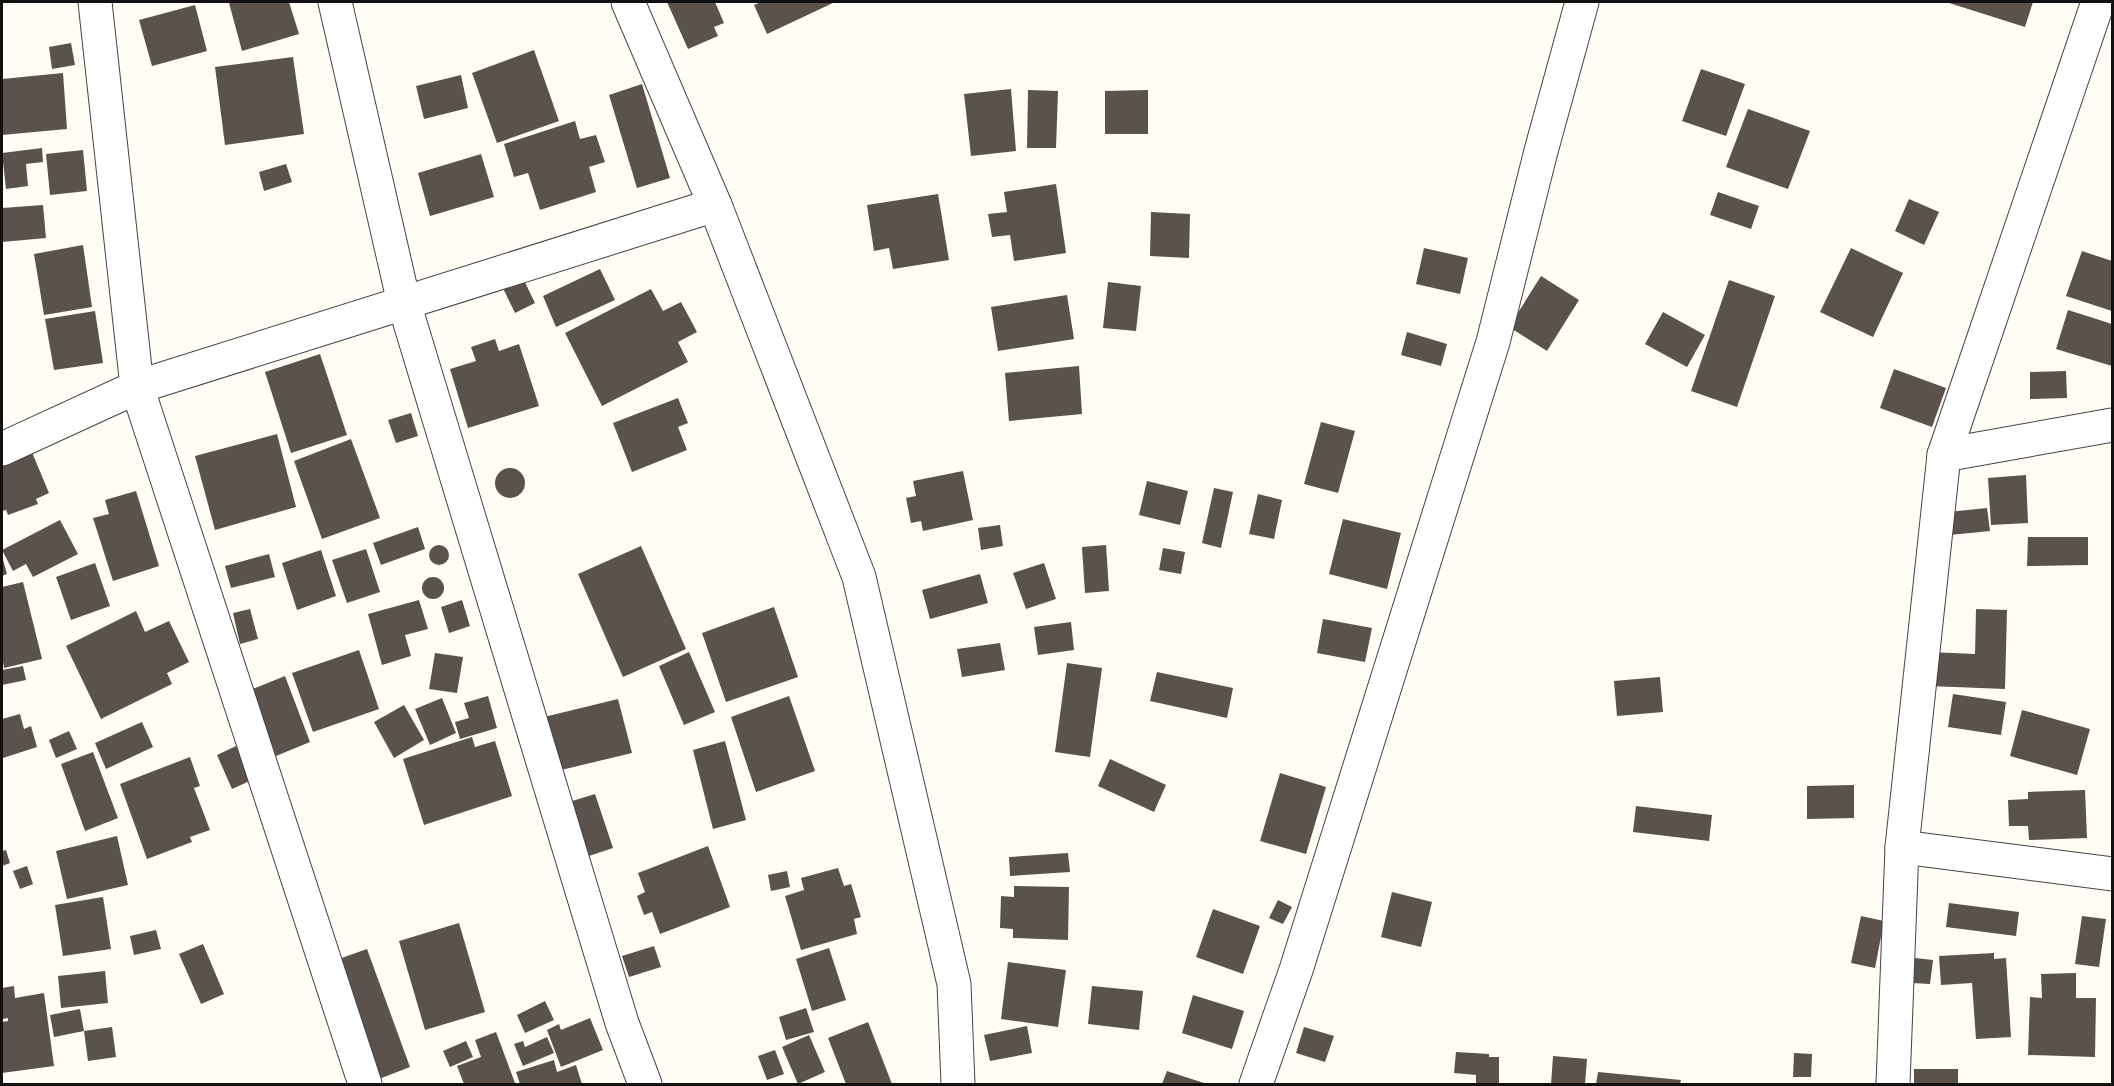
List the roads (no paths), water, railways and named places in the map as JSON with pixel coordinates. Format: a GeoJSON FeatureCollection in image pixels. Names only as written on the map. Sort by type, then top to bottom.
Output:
{"type":"FeatureCollection","features":[{"type":"Feature","properties":{"kind":"street"},"geometry":{"type":"LineString","coordinates":[[94,2],[137,387],[366,1084]]}},
{"type":"Feature","properties":{"kind":"street"},"geometry":{"type":"LineString","coordinates":[[335,2],[404,303],[622,1023],[645,1084]]}},
{"type":"Feature","properties":{"kind":"street"},"geometry":{"type":"LineString","coordinates":[[628,2],[715,205],[860,577],[954,984],[958,1084]]}},
{"type":"Feature","properties":{"kind":"street"},"geometry":{"type":"LineString","coordinates":[[1256,1084],[1296,970],[1493,342],[1541,151],[1582,2]]}},
{"type":"Feature","properties":{"kind":"street"},"geometry":{"type":"LineString","coordinates":[[1893,1084],[1902,847],[1944,455],[2098,2]]}},
{"type":"Feature","properties":{"kind":"street"},"geometry":{"type":"LineString","coordinates":[[2,449],[137,387],[715,205]]}},
{"type":"Feature","properties":{"kind":"street"},"geometry":{"type":"LineString","coordinates":[[1944,455],[2112,425]]}},
{"type":"Feature","properties":{"kind":"street"},"geometry":{"type":"LineString","coordinates":[[1902,847],[2112,874]]}}]}
